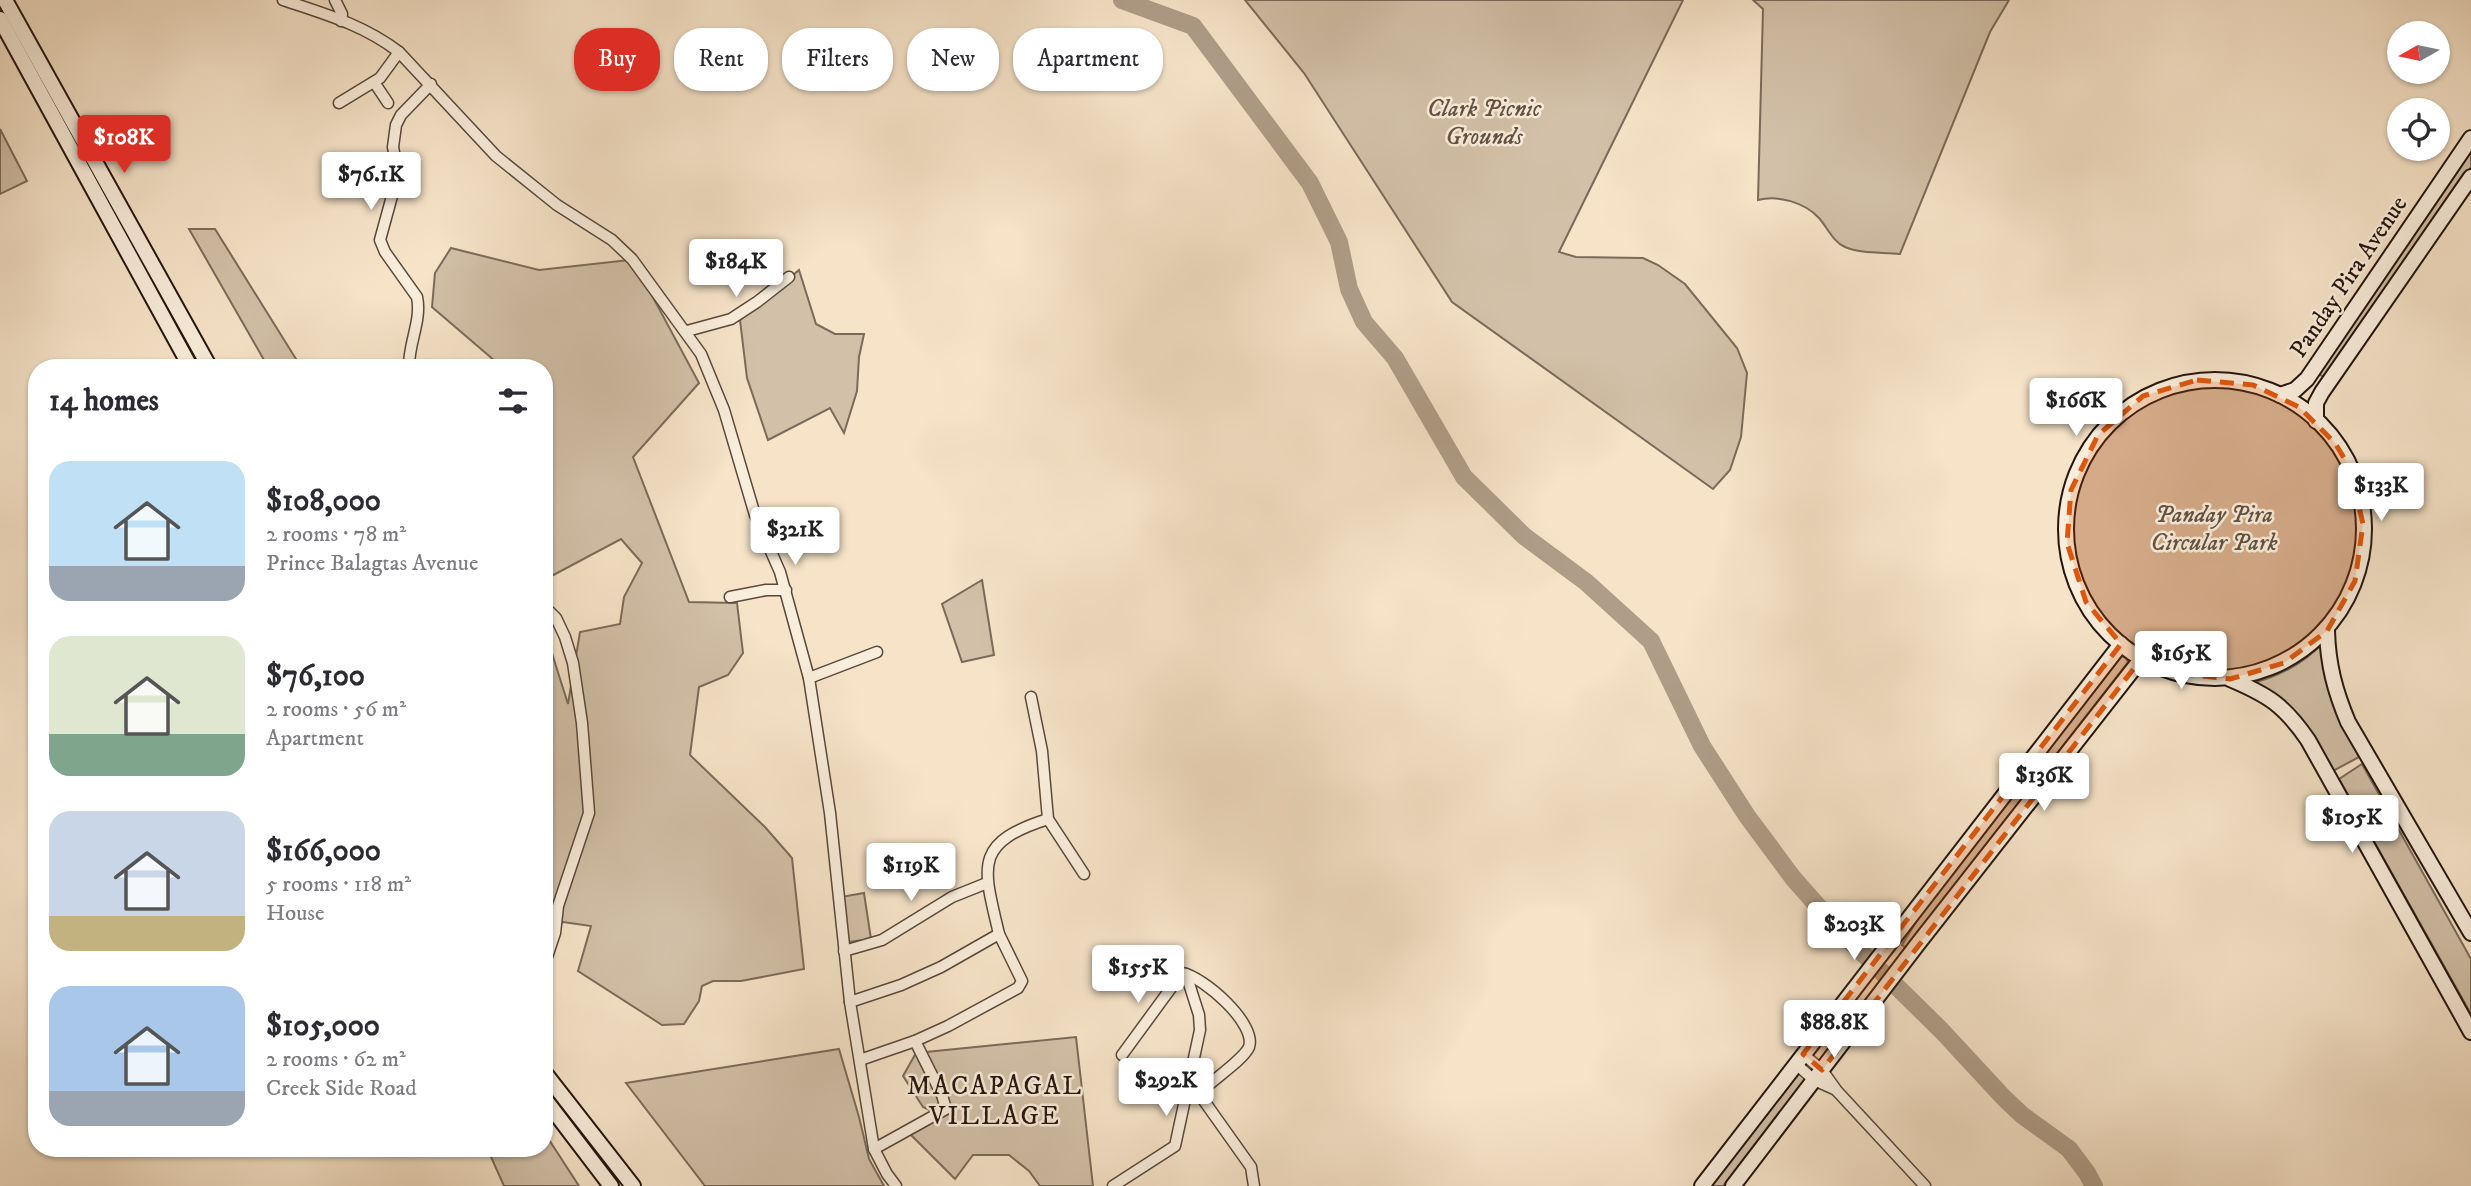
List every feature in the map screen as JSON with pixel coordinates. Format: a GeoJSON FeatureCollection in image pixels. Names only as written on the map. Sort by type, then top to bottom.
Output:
{"type":"FeatureCollection","features":[{"type":"Feature","properties":{"kind":"main road"},"geometry":{"type":"LineString","coordinates":[[5,0],[37,70],[186,359]]}},
{"type":"Feature","properties":{"kind":"main road"},"geometry":{"type":"LineString","coordinates":[[0,19],[37,70],[205,359]]}},
{"type":"Feature","properties":{"kind":"main road","name":"Panday Pira Avenue"},"geometry":{"type":"LineString","coordinates":[[2280,395],[2295,390],[2307,379],[2471,138]]}},
{"type":"Feature","properties":{"kind":"main road","name":"Panday Pira Avenue"},"geometry":{"type":"LineString","coordinates":[[2316,421],[2316,403],[2322,392],[2471,177]]}},
{"type":"Feature","properties":{"kind":"main road"},"geometry":{"type":"LineString","coordinates":[[2197,380],[2225,380],[2253,385],[2280,395],[2316,421],[2335,443],[2350,468],[2359,496],[2363,524],[2362,553],[2355,582],[2343,608],[2327,631],[2307,650],[2284,663],[2259,673],[2230,679],[2185,674],[2142,658],[2121,644],[2086,602],[2072,572],[2067,544],[2066,514],[2071,490],[2082,461],[2098,435],[2119,411],[2143,396],[2169,385],[2197,380]]}},
{"type":"Feature","properties":{"kind":"main road"},"geometry":{"type":"LineString","coordinates":[[2327,631],[2330,675],[2348,722],[2471,933]]}},
{"type":"Feature","properties":{"kind":"main road"},"geometry":{"type":"LineString","coordinates":[[1702,1186],[2121,644]]}},
{"type":"Feature","properties":{"kind":"main road"},"geometry":{"type":"LineString","coordinates":[[1733,1186],[1917,945],[2142,658]]}},
{"type":"Feature","properties":{"kind":"main road"},"geometry":{"type":"LineString","coordinates":[[2230,679],[2272,699],[2291,716],[2308,740],[2471,1032]]}},
{"type":"Feature","properties":{"kind":"main road"},"geometry":{"type":"LineString","coordinates":[[553,1084],[633,1186]]}},
{"type":"Feature","properties":{"kind":"main road"},"geometry":{"type":"LineString","coordinates":[[553,1110],[611,1186]]}},
{"type":"Feature","properties":{"kind":"street"},"geometry":{"type":"LineString","coordinates":[[284,0],[373,33],[399,52],[506,164],[557,205],[597,229],[625,252],[687,331],[701,354],[724,410],[755,515],[777,563],[809,678],[830,813],[850,1002],[874,1149],[896,1186]]}},
{"type":"Feature","properties":{"kind":"street"},"geometry":{"type":"LineString","coordinates":[[335,0],[341,21]]}},
{"type":"Feature","properties":{"kind":"street"},"geometry":{"type":"LineString","coordinates":[[339,103],[374,82],[390,67],[399,52]]}},
{"type":"Feature","properties":{"kind":"street"},"geometry":{"type":"LineString","coordinates":[[374,82],[388,103]]}},
{"type":"Feature","properties":{"kind":"street"},"geometry":{"type":"LineString","coordinates":[[408,359],[419,307],[417,297],[385,252],[380,240],[398,174],[393,147],[396,125],[401,115],[431,85]]}},
{"type":"Feature","properties":{"kind":"street"},"geometry":{"type":"LineString","coordinates":[[687,331],[731,319],[789,277]]}},
{"type":"Feature","properties":{"kind":"street"},"geometry":{"type":"LineString","coordinates":[[730,597],[766,590],[786,590]]}},
{"type":"Feature","properties":{"kind":"street"},"geometry":{"type":"LineString","coordinates":[[553,615],[565,637],[573,663],[582,723],[589,813],[558,906],[553,939]]}},
{"type":"Feature","properties":{"kind":"street"},"geometry":{"type":"LineString","coordinates":[[809,678],[877,652]]}},
{"type":"Feature","properties":{"kind":"street"},"geometry":{"type":"LineString","coordinates":[[1031,697],[1042,751],[1048,819],[1084,874]]}},
{"type":"Feature","properties":{"kind":"street"},"geometry":{"type":"LineString","coordinates":[[860,1060],[915,1041],[986,1006],[1021,985],[1019,974],[999,934],[988,883],[989,856],[997,845],[1025,826],[1048,819]]}},
{"type":"Feature","properties":{"kind":"street"},"geometry":{"type":"LineString","coordinates":[[844,951],[882,940],[952,897],[988,883]]}},
{"type":"Feature","properties":{"kind":"street"},"geometry":{"type":"LineString","coordinates":[[850,1002],[901,985],[941,967],[999,934]]}},
{"type":"Feature","properties":{"kind":"street"},"geometry":{"type":"LineString","coordinates":[[1122,1055],[1179,976],[1186,974],[1221,995],[1238,1016],[1249,1038],[1249,1046],[1244,1055],[1204,1089],[1202,1098],[1251,1167],[1254,1186]]}},
{"type":"Feature","properties":{"kind":"street"},"geometry":{"type":"LineString","coordinates":[[1113,1186],[1175,1146],[1200,1030],[1199,1015],[1186,974]]}},
{"type":"Feature","properties":{"kind":"street"},"geometry":{"type":"LineString","coordinates":[[874,1149],[946,1109],[942,1095],[915,1041]]}},
{"type":"Feature","properties":{"kind":"street"},"geometry":{"type":"LineString","coordinates":[[1800,1059],[1837,1091],[1925,1186]]}},
{"type":"Feature","properties":{"kind":"highlighted area"},"geometry":{"type":"Polygon","coordinates":[[[2197,380],[2253,385],[2299,407],[2335,443],[2350,468],[2363,524],[2355,581],[2327,631],[2284,663],[2230,679],[2185,674],[2142,658],[1822,1070],[1803,1054],[2121,644],[2086,602],[2067,543],[2071,490],[2098,435],[2143,396],[2197,380]]]}},
{"type":"Feature","properties":{"kind":"green space","name":"Clark Picnic Grounds"},"geometry":{"type":"Polygon","coordinates":[[[1245,0],[1683,0],[1559,252],[1576,257],[1643,258],[1658,265],[1685,284],[1737,348],[1747,373],[1741,437],[1730,470],[1713,489],[1452,302],[1304,73],[1245,0]]]}},
{"type":"Feature","properties":{"kind":"green space"},"geometry":{"type":"Polygon","coordinates":[[[1753,0],[2009,0],[1990,32],[1900,254],[1865,252],[1845,247],[1813,212],[1806,208],[1782,199],[1758,200],[1763,9],[1753,0]]]}},
{"type":"Feature","properties":{"kind":"green space"},"geometry":{"type":"Polygon","coordinates":[[[0,129],[27,181],[0,194],[0,129]]]}},
{"type":"Feature","properties":{"kind":"green space"},"geometry":{"type":"Polygon","coordinates":[[[2471,149],[2471,167],[2326,379],[2318,373],[2471,149]]]}},
{"type":"Feature","properties":{"kind":"green space"},"geometry":{"type":"Polygon","coordinates":[[[189,229],[215,229],[296,359],[263,359],[189,229]]]}},
{"type":"Feature","properties":{"kind":"green space"},"geometry":{"type":"Polygon","coordinates":[[[451,248],[539,270],[629,260],[648,288],[699,383],[633,457],[689,602],[737,603],[743,653],[728,675],[699,687],[690,755],[765,827],[792,858],[804,969],[741,981],[713,981],[702,986],[699,1001],[684,1024],[662,1025],[578,971],[591,926],[563,922],[553,930],[553,656],[568,704],[580,632],[620,624],[624,597],[642,563],[621,539],[553,575],[553,359],[493,359],[432,307],[435,273],[451,248]]]}},
{"type":"Feature","properties":{"kind":"green space"},"geometry":{"type":"Polygon","coordinates":[[[799,270],[816,324],[835,334],[864,334],[859,357],[857,391],[844,433],[830,408],[768,440],[747,378],[740,320],[799,270]]]}},
{"type":"Feature","properties":{"kind":"green space","name":"Panday Pira Circular Park"},"geometry":{"type":"Polygon","coordinates":[[[2215,386],[2243,389],[2270,397],[2306,418],[2326,438],[2352,487],[2358,529],[2355,557],[2347,584],[2326,620],[2306,640],[2257,666],[2215,672],[2187,669],[2160,661],[2124,640],[2104,620],[2078,571],[2072,529],[2075,501],[2083,474],[2104,438],[2124,418],[2173,392],[2215,386]]]}},
{"type":"Feature","properties":{"kind":"green space"},"geometry":{"type":"Polygon","coordinates":[[[982,580],[994,655],[962,662],[942,604],[982,580]]]}},
{"type":"Feature","properties":{"kind":"green space"},"geometry":{"type":"Polygon","coordinates":[[[2324,642],[2329,687],[2359,757],[2333,771],[2309,730],[2291,710],[2253,683],[2292,667],[2324,642]]]}},
{"type":"Feature","properties":{"kind":"green space"},"geometry":{"type":"Polygon","coordinates":[[[2125,656],[2128,662],[1906,948],[1902,945],[1929,901],[2121,657],[2125,656]]]}},
{"type":"Feature","properties":{"kind":"green space"},"geometry":{"type":"Polygon","coordinates":[[[2362,764],[2471,959],[2471,1014],[2339,779],[2362,764]]]}},
{"type":"Feature","properties":{"kind":"green space"},"geometry":{"type":"Polygon","coordinates":[[[864,893],[871,939],[849,942],[841,897],[864,893]]]}},
{"type":"Feature","properties":{"kind":"green space"},"geometry":{"type":"Polygon","coordinates":[[[1076,1037],[1093,1186],[1040,1186],[1029,1171],[1009,1155],[973,1155],[955,1179],[909,1133],[942,1116],[923,1107],[903,1076],[916,1053],[1076,1037]]]}},
{"type":"Feature","properties":{"kind":"green space"},"geometry":{"type":"Polygon","coordinates":[[[839,1049],[869,1159],[884,1186],[705,1186],[626,1083],[839,1049]]]}},
{"type":"Feature","properties":{"kind":"green space"},"geometry":{"type":"Polygon","coordinates":[[[1801,1072],[1806,1078],[1805,1081],[1723,1186],[1708,1186],[1795,1074],[1801,1072]]]}},
{"type":"Feature","properties":{"kind":"green space"},"geometry":{"type":"Polygon","coordinates":[[[553,1146],[579,1186],[504,1186],[491,1157],[553,1157],[553,1146]]]}},
{"type":"Feature","properties":{"kind":"waterway"},"geometry":{"type":"LineString","coordinates":[[1122,0],[1193,26],[1310,183],[1339,242],[1349,289],[1364,322],[1395,358],[1464,477],[1524,536],[1586,582],[1651,641],[1702,746],[1747,816],[1793,878],[1838,929],[1941,1030],[2004,1098],[2022,1115],[2069,1149],[2094,1186]]}},
{"type":"Feature","properties":{"kind":"district","name":"MACAPAGAL VILLAGE"},"geometry":{"type":"Point","coordinates":[995,1101]}}]}
